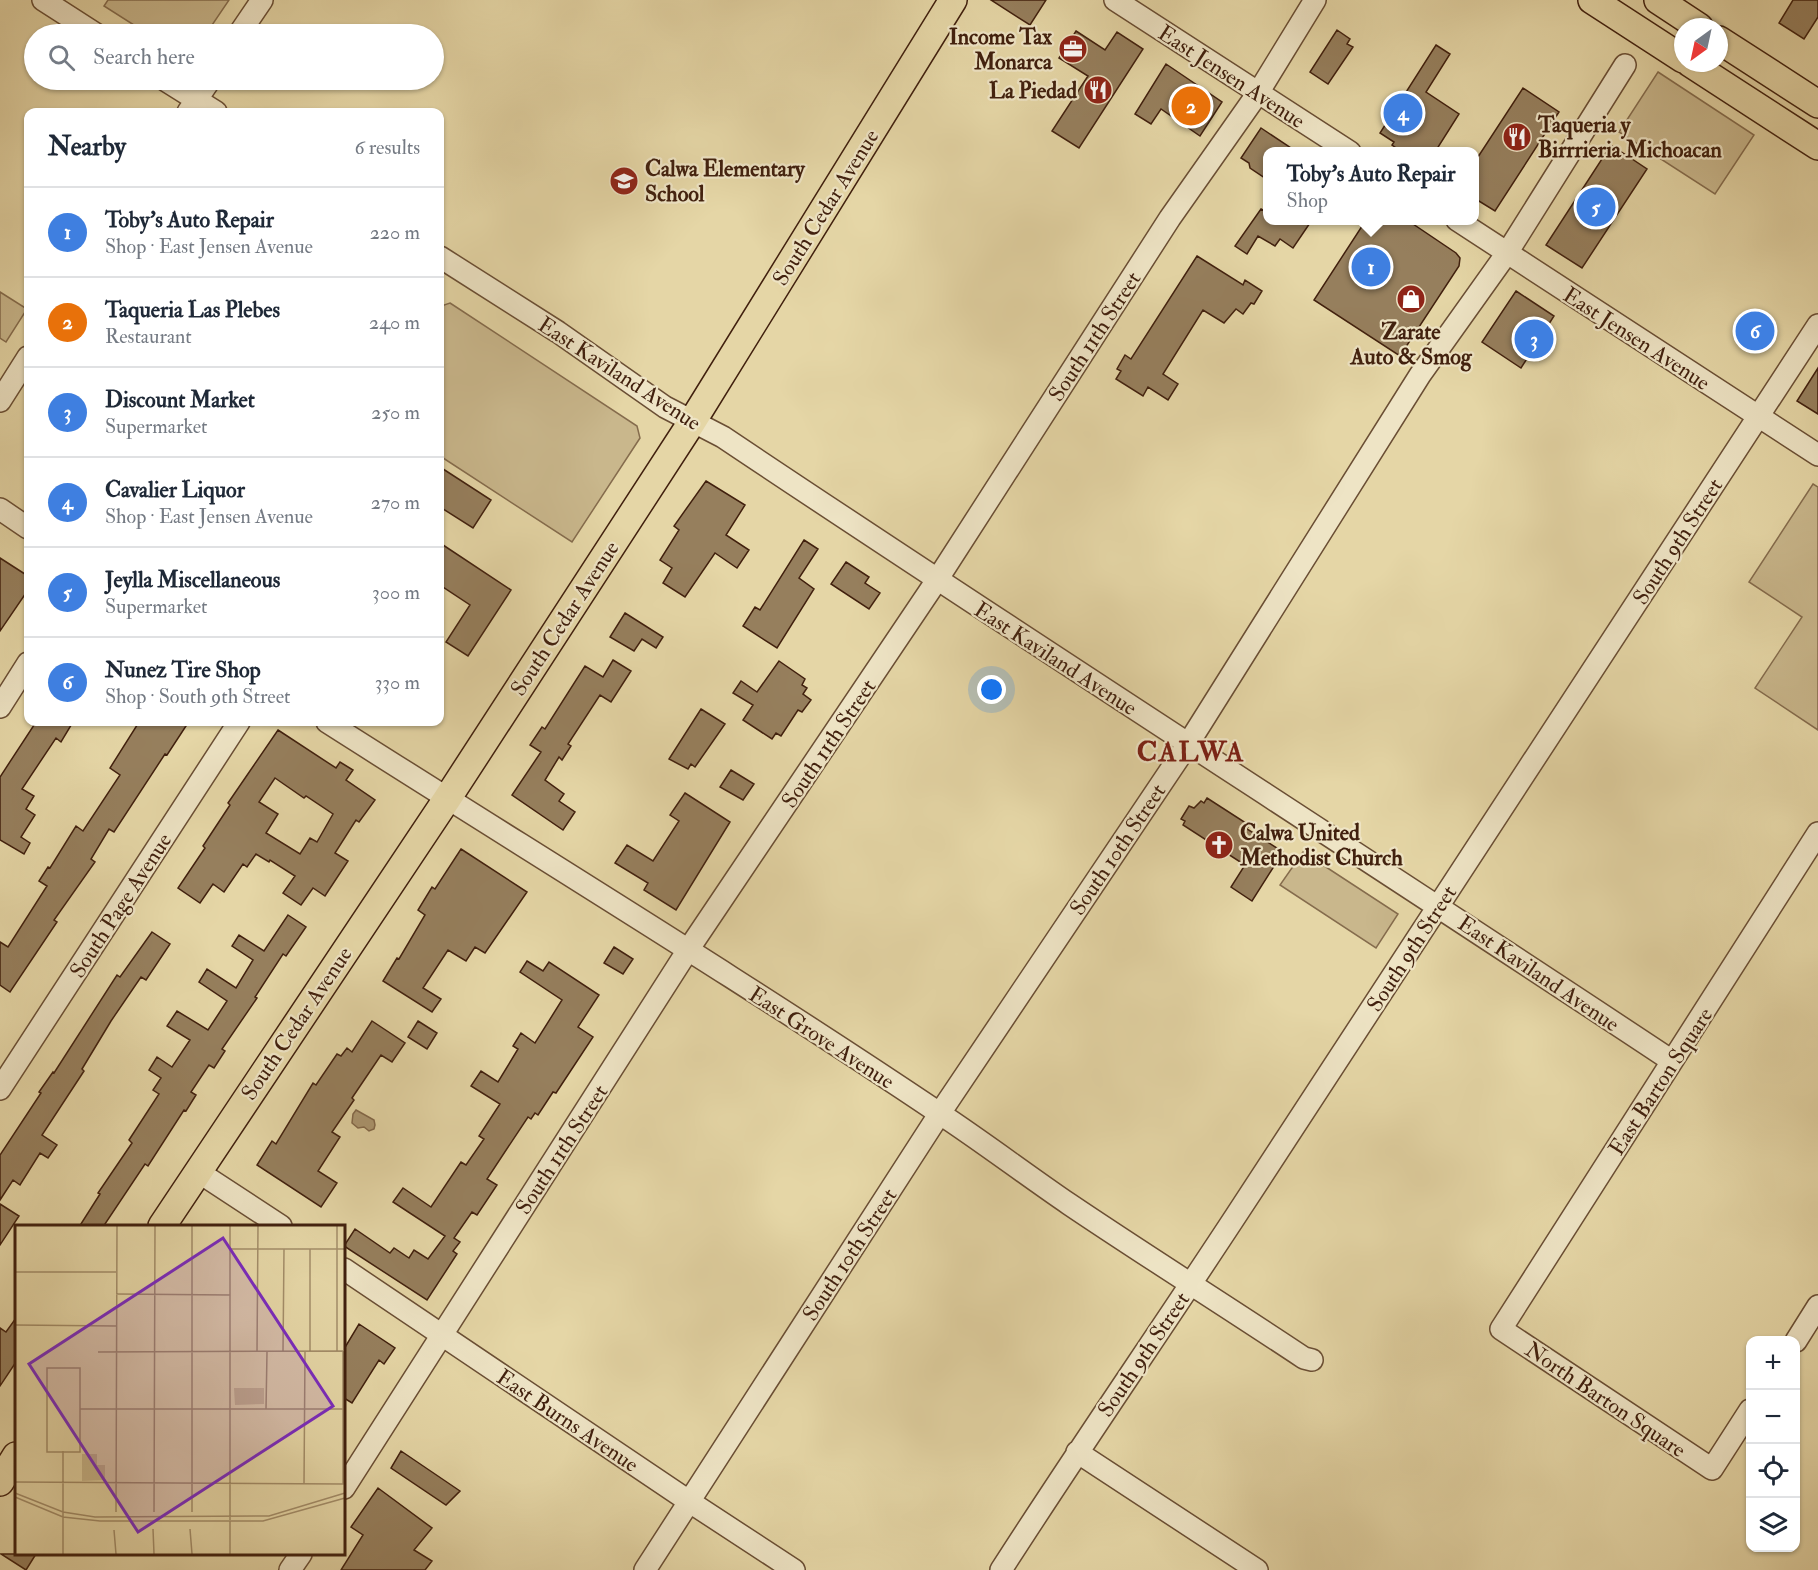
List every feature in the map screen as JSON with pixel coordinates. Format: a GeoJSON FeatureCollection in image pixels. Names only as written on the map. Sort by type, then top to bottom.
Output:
{"type":"FeatureCollection","features":[{"type":"Feature","properties":{"kind":"main road","name":"South Cedar Avenue"},"geometry":{"type":"LineString","coordinates":[[163,1225],[197,1171],[447,799],[692,422],[953,0]]}},
{"type":"Feature","properties":{"kind":"main road"},"geometry":{"type":"LineString","coordinates":[[1593,0],[1674,53]]}},
{"type":"Feature","properties":{"kind":"main road"},"geometry":{"type":"LineString","coordinates":[[1658,0],[1685,18]]}},
{"type":"Feature","properties":{"kind":"main road"},"geometry":{"type":"LineString","coordinates":[[1728,46],[1818,104]]}},
{"type":"Feature","properties":{"kind":"main road"},"geometry":{"type":"LineString","coordinates":[[1704,72],[1818,146]]}},
{"type":"Feature","properties":{"kind":"street"},"geometry":{"type":"LineString","coordinates":[[43,0],[80,24]]}},
{"type":"Feature","properties":{"kind":"street"},"geometry":{"type":"LineString","coordinates":[[246,24],[262,0]]}},
{"type":"Feature","properties":{"kind":"street","name":"East Jensen Avenue"},"geometry":{"type":"LineString","coordinates":[[1115,0],[1342,147]]}},
{"type":"Feature","properties":{"kind":"street","name":"South 11th Street"},"geometry":{"type":"LineString","coordinates":[[345,1486],[688,950],[938,580],[1196,179],[1258,93],[1315,0]]}},
{"type":"Feature","properties":{"kind":"street","name":"South 10th Street"},"geometry":{"type":"LineString","coordinates":[[645,1570],[940,1113],[1188,744],[1420,375],[1507,253],[1625,65]]}},
{"type":"Feature","properties":{"kind":"street"},"geometry":{"type":"LineString","coordinates":[[175,90],[192,106],[203,90]]}},
{"type":"Feature","properties":{"kind":"street","name":"East Jensen Avenue"},"geometry":{"type":"LineString","coordinates":[[1465,225],[1818,455]]}},
{"type":"Feature","properties":{"kind":"street","name":"East Kaviland Avenue"},"geometry":{"type":"LineString","coordinates":[[444,266],[558,332],[666,407],[723,437],[1672,1061]]}},
{"type":"Feature","properties":{"kind":"street","name":"South 9th Street"},"geometry":{"type":"LineString","coordinates":[[1001,1570],[1439,906],[1818,325]]}},
{"type":"Feature","properties":{"kind":"street"},"geometry":{"type":"LineString","coordinates":[[0,401],[24,363]]}},
{"type":"Feature","properties":{"kind":"street"},"geometry":{"type":"LineString","coordinates":[[0,509],[24,525]]}},
{"type":"Feature","properties":{"kind":"street"},"geometry":{"type":"LineString","coordinates":[[0,707],[24,669]]}},
{"type":"Feature","properties":{"kind":"street","name":"South Page Avenue"},"geometry":{"type":"LineString","coordinates":[[0,1089],[236,726]]}},
{"type":"Feature","properties":{"kind":"street","name":"East Grove Avenue"},"geometry":{"type":"LineString","coordinates":[[333,726],[447,799],[568,872],[940,1113],[1068,1203],[1304,1358],[1311,1360]]}},
{"type":"Feature","properties":{"kind":"street","name":"East Barton Square"},"geometry":{"type":"LineString","coordinates":[[1501,1329],[1818,833]]}},
{"type":"Feature","properties":{"kind":"street"},"geometry":{"type":"LineString","coordinates":[[197,1171],[278,1225]]}},
{"type":"Feature","properties":{"kind":"street","name":"East Burns Avenue"},"geometry":{"type":"LineString","coordinates":[[345,1270],[794,1570]]}},
{"type":"Feature","properties":{"kind":"street"},"geometry":{"type":"LineString","coordinates":[[1799,1336],[1818,1306]]}},
{"type":"Feature","properties":{"kind":"street","name":"North Barton Square"},"geometry":{"type":"LineString","coordinates":[[1501,1329],[1712,1469],[1746,1416]]}},
{"type":"Feature","properties":{"kind":"street"},"geometry":{"type":"LineString","coordinates":[[1077,1452],[1257,1570]]}},
{"type":"Feature","properties":{"kind":"street"},"geometry":{"type":"LineString","coordinates":[[290,1570],[300,1555]]}},
{"type":"Feature","properties":{"kind":"shaded area"},"geometry":{"type":"Polygon","coordinates":[[[108,0],[229,0],[213,24],[132,24],[104,6],[108,0]]]}},
{"type":"Feature","properties":{"kind":"shaded area"},"geometry":{"type":"Polygon","coordinates":[[[1658,72],[1754,135],[1715,194],[1619,132],[1658,72]]]}},
{"type":"Feature","properties":{"kind":"shaded area"},"geometry":{"type":"Polygon","coordinates":[[[0,292],[24,307],[24,314],[6,342],[0,338],[0,292]]]}},
{"type":"Feature","properties":{"kind":"shaded area"},"geometry":{"type":"Polygon","coordinates":[[[450,303],[637,426],[640,438],[572,542],[444,459],[444,305],[450,303]]]}},
{"type":"Feature","properties":{"kind":"shaded area"},"geometry":{"type":"Polygon","coordinates":[[[1813,484],[1818,487],[1818,730],[1755,688],[1802,617],[1749,582],[1813,484]]]}},
{"type":"Feature","properties":{"kind":"shaded area"},"geometry":{"type":"Polygon","coordinates":[[[1303,852],[1398,914],[1376,948],[1280,885],[1303,852]]]}},
{"type":"Feature","properties":{"kind":"shaded area"},"geometry":{"type":"Polygon","coordinates":[[[356,1110],[374,1120],[374,1129],[369,1131],[364,1127],[358,1128],[352,1123],[356,1110]]]}},
{"type":"Feature","properties":{"kind":"building"},"geometry":{"type":"Polygon","coordinates":[[[991,0],[1046,0],[1030,25],[991,0]]]}},
{"type":"Feature","properties":{"kind":"building"},"geometry":{"type":"Polygon","coordinates":[[[1793,0],[1818,0],[1818,17],[1804,39],[1779,23],[1793,0]]]}},
{"type":"Feature","properties":{"kind":"building"},"geometry":{"type":"Polygon","coordinates":[[[1337,30],[1350,39],[1347,44],[1353,47],[1328,84],[1310,72],[1337,30]]]}},
{"type":"Feature","properties":{"kind":"building","name":"La Piedad"},"geometry":{"type":"Polygon","coordinates":[[[1076,31],[1105,50],[1117,32],[1143,49],[1079,148],[1052,131],[1088,76],[1059,58],[1076,31]]]}},
{"type":"Feature","properties":{"kind":"building"},"geometry":{"type":"Polygon","coordinates":[[[1436,45],[1450,54],[1426,92],[1459,114],[1438,147],[1395,147],[1392,145],[1394,142],[1380,133],[1436,45]]]}},
{"type":"Feature","properties":{"kind":"building"},"geometry":{"type":"Polygon","coordinates":[[[1166,64],[1222,102],[1200,136],[1161,109],[1151,124],[1135,114],[1166,64]]]}},
{"type":"Feature","properties":{"kind":"building","name":"Taqueria y Birrrieria Michoacan"},"geometry":{"type":"Polygon","coordinates":[[[1523,88],[1559,112],[1495,211],[1479,201],[1479,155],[1523,88]]]}},
{"type":"Feature","properties":{"kind":"building"},"geometry":{"type":"Polygon","coordinates":[[[1261,128],[1290,147],[1263,147],[1263,177],[1250,168],[1249,163],[1241,158],[1261,128]]]}},
{"type":"Feature","properties":{"kind":"building"},"geometry":{"type":"Polygon","coordinates":[[[1611,145],[1647,169],[1582,268],[1546,245],[1611,145]]]}},
{"type":"Feature","properties":{"kind":"building"},"geometry":{"type":"Polygon","coordinates":[[[1261,209],[1263,210],[1263,225],[1309,225],[1293,248],[1280,239],[1275,246],[1258,236],[1247,254],[1235,246],[1261,209]]]}},
{"type":"Feature","properties":{"kind":"building"},"geometry":{"type":"Polygon","coordinates":[[[1363,225],[1414,225],[1460,258],[1459,266],[1400,356],[1314,300],[1363,225]]]}},
{"type":"Feature","properties":{"kind":"building"},"geometry":{"type":"Polygon","coordinates":[[[1197,256],[1243,285],[1245,280],[1262,291],[1254,304],[1251,303],[1243,314],[1236,309],[1224,323],[1203,310],[1163,374],[1178,384],[1168,400],[1148,387],[1143,396],[1116,379],[1121,371],[1117,369],[1125,355],[1131,359],[1197,256]]]}},
{"type":"Feature","properties":{"kind":"building"},"geometry":{"type":"Polygon","coordinates":[[[1516,291],[1554,316],[1521,368],[1482,342],[1516,291]]]}},
{"type":"Feature","properties":{"kind":"building"},"geometry":{"type":"Polygon","coordinates":[[[1818,368],[1818,414],[1797,401],[1818,368]]]}},
{"type":"Feature","properties":{"kind":"building"},"geometry":{"type":"Polygon","coordinates":[[[444,470],[491,500],[473,528],[444,510],[444,470]]]}},
{"type":"Feature","properties":{"kind":"building"},"geometry":{"type":"Polygon","coordinates":[[[706,481],[745,505],[726,535],[749,550],[737,568],[715,553],[685,597],[663,583],[672,568],[660,560],[679,530],[674,526],[706,481]]]}},
{"type":"Feature","properties":{"kind":"building"},"geometry":{"type":"Polygon","coordinates":[[[804,540],[818,549],[799,578],[814,589],[777,648],[743,626],[755,607],[760,610],[804,540]]]}},
{"type":"Feature","properties":{"kind":"building"},"geometry":{"type":"Polygon","coordinates":[[[444,546],[511,590],[468,656],[446,642],[470,605],[444,588],[444,546]]]}},
{"type":"Feature","properties":{"kind":"building"},"geometry":{"type":"Polygon","coordinates":[[[0,558],[24,573],[24,596],[0,631],[0,558]]]}},
{"type":"Feature","properties":{"kind":"building"},"geometry":{"type":"Polygon","coordinates":[[[846,562],[869,577],[865,583],[880,593],[869,609],[831,584],[846,562]]]}},
{"type":"Feature","properties":{"kind":"building"},"geometry":{"type":"Polygon","coordinates":[[[625,613],[663,637],[656,648],[642,639],[634,651],[610,637],[625,613]]]}},
{"type":"Feature","properties":{"kind":"building"},"geometry":{"type":"Polygon","coordinates":[[[613,660],[631,671],[611,702],[600,695],[568,744],[571,746],[562,760],[559,757],[545,780],[564,794],[559,801],[575,812],[563,830],[512,795],[541,752],[530,745],[542,727],[545,729],[585,666],[603,677],[613,660]]]}},
{"type":"Feature","properties":{"kind":"building"},"geometry":{"type":"Polygon","coordinates":[[[779,661],[805,679],[802,685],[807,688],[803,694],[811,700],[802,712],[798,710],[781,736],[776,733],[772,739],[743,720],[753,705],[733,693],[741,681],[757,692],[779,661]]]}},
{"type":"Feature","properties":{"kind":"building"},"geometry":{"type":"Polygon","coordinates":[[[701,709],[725,724],[695,767],[691,764],[688,769],[669,759],[701,709]]]}},
{"type":"Feature","properties":{"kind":"building"},"geometry":{"type":"Polygon","coordinates":[[[33,726],[71,726],[61,742],[56,738],[22,789],[34,796],[26,809],[35,815],[21,837],[30,843],[24,854],[0,840],[0,777],[33,726]]]}},
{"type":"Feature","properties":{"kind":"building"},"geometry":{"type":"Polygon","coordinates":[[[136,726],[186,726],[114,832],[109,829],[91,859],[95,862],[54,920],[57,922],[10,992],[0,985],[0,942],[8,947],[47,886],[39,881],[48,867],[50,868],[76,826],[83,831],[120,775],[110,768],[136,726]]]}},
{"type":"Feature","properties":{"kind":"building"},"geometry":{"type":"Polygon","coordinates":[[[278,730],[336,768],[340,762],[353,770],[346,780],[375,800],[359,822],[356,820],[335,853],[348,861],[325,896],[313,888],[301,905],[283,893],[295,876],[256,854],[247,867],[243,864],[224,892],[213,884],[200,903],[178,888],[205,848],[203,846],[230,805],[228,803],[278,730]],[[275,778],[259,802],[278,814],[266,833],[300,854],[310,838],[317,842],[333,814],[306,796],[304,798],[275,778]]]}},
{"type":"Feature","properties":{"kind":"building"},"geometry":{"type":"Polygon","coordinates":[[[731,770],[754,784],[743,800],[720,787],[731,770]]]}},
{"type":"Feature","properties":{"kind":"building"},"geometry":{"type":"Polygon","coordinates":[[[685,793],[730,822],[676,910],[644,890],[648,883],[615,863],[627,845],[653,861],[679,821],[670,815],[685,793]]]}},
{"type":"Feature","properties":{"kind":"building"},"geometry":{"type":"Polygon","coordinates":[[[1207,798],[1249,825],[1247,829],[1283,852],[1252,901],[1231,887],[1245,865],[1183,825],[1185,821],[1181,819],[1189,806],[1194,808],[1201,801],[1204,803],[1207,798]]]}},
{"type":"Feature","properties":{"kind":"building"},"geometry":{"type":"Polygon","coordinates":[[[461,849],[527,892],[485,953],[475,947],[466,961],[448,950],[423,988],[441,999],[432,1012],[383,981],[425,915],[418,910],[432,887],[435,889],[461,849]]]}},
{"type":"Feature","properties":{"kind":"building"},"geometry":{"type":"Polygon","coordinates":[[[288,915],[306,927],[286,956],[283,954],[255,997],[257,998],[222,1049],[225,1051],[214,1068],[209,1065],[191,1092],[196,1095],[186,1111],[184,1110],[148,1166],[145,1164],[104,1225],[80,1225],[100,1194],[98,1193],[132,1143],[129,1140],[159,1094],[153,1090],[161,1078],[149,1070],[157,1057],[172,1067],[190,1040],[167,1026],[177,1011],[208,1030],[227,1001],[199,982],[207,969],[236,988],[253,960],[232,946],[239,935],[264,951],[288,915]]]}},
{"type":"Feature","properties":{"kind":"building"},"geometry":{"type":"Polygon","coordinates":[[[152,932],[170,944],[146,980],[141,977],[111,1021],[82,1069],[84,1071],[42,1135],[57,1145],[48,1158],[40,1153],[20,1185],[13,1180],[0,1200],[0,1155],[117,975],[120,977],[152,932]]]}},
{"type":"Feature","properties":{"kind":"building"},"geometry":{"type":"Polygon","coordinates":[[[614,947],[633,959],[623,974],[604,963],[614,947]]]}},
{"type":"Feature","properties":{"kind":"building"},"geometry":{"type":"Polygon","coordinates":[[[527,961],[543,971],[549,962],[599,995],[578,1027],[593,1037],[556,1093],[553,1092],[538,1115],[535,1113],[531,1119],[528,1117],[487,1179],[497,1185],[477,1215],[472,1212],[454,1238],[460,1242],[453,1251],[457,1254],[427,1300],[345,1247],[345,1244],[355,1229],[390,1253],[394,1248],[409,1258],[414,1250],[428,1259],[445,1236],[393,1202],[403,1188],[431,1207],[461,1162],[466,1165],[484,1139],[479,1136],[500,1104],[471,1086],[481,1071],[498,1082],[518,1049],[513,1046],[521,1033],[535,1043],[562,1000],[520,972],[527,961]]]}},
{"type":"Feature","properties":{"kind":"building"},"geometry":{"type":"Polygon","coordinates":[[[372,1021],[405,1043],[392,1062],[381,1055],[332,1132],[340,1137],[318,1171],[337,1183],[321,1207],[257,1165],[272,1141],[276,1144],[313,1083],[316,1085],[337,1054],[341,1056],[347,1048],[352,1052],[372,1021]]]}},
{"type":"Feature","properties":{"kind":"building"},"geometry":{"type":"Polygon","coordinates":[[[418,1021],[437,1033],[427,1049],[408,1037],[418,1021]]]}},
{"type":"Feature","properties":{"kind":"building"},"geometry":{"type":"Polygon","coordinates":[[[0,1204],[19,1216],[0,1245],[0,1204]]]}},
{"type":"Feature","properties":{"kind":"building"},"geometry":{"type":"Polygon","coordinates":[[[15,1319],[15,1364],[0,1386],[0,1328],[6,1332],[15,1319]]]}},
{"type":"Feature","properties":{"kind":"building"},"geometry":{"type":"Polygon","coordinates":[[[359,1324],[395,1348],[384,1364],[379,1360],[352,1403],[345,1399],[345,1347],[359,1324]]]}},
{"type":"Feature","properties":{"kind":"building"},"geometry":{"type":"Polygon","coordinates":[[[401,1451],[460,1491],[446,1505],[391,1468],[401,1451]]]}},
{"type":"Feature","properties":{"kind":"building"},"geometry":{"type":"Polygon","coordinates":[[[378,1488],[432,1528],[414,1550],[432,1561],[425,1570],[341,1570],[363,1535],[351,1527],[378,1488]]]}},
{"type":"Feature","properties":{"kind":"building"},"geometry":{"type":"Polygon","coordinates":[[[1,1554],[35,1555],[26,1570],[1,1554]]]}},
{"type":"Feature","properties":{"kind":"place","name":"Income Tax Monarca"},"geometry":{"type":"Point","coordinates":[1073,49]}},
{"type":"Feature","properties":{"kind":"place","name":"La Piedad"},"geometry":{"type":"Point","coordinates":[1098,90]}},
{"type":"Feature","properties":{"kind":"place","name":"Taqueria Las Plebes"},"geometry":{"type":"Point","coordinates":[1191,106]}},
{"type":"Feature","properties":{"kind":"place","name":"Cavalier Liquor"},"geometry":{"type":"Point","coordinates":[1403,113]}},
{"type":"Feature","properties":{"kind":"place","name":"Taqueria y Birrrieria Michoacan"},"geometry":{"type":"Point","coordinates":[1517,137]}},
{"type":"Feature","properties":{"kind":"place","name":"Calwa Elementary School"},"geometry":{"type":"Point","coordinates":[624,181]}},
{"type":"Feature","properties":{"kind":"place","name":"Jeylla Miscellaneous"},"geometry":{"type":"Point","coordinates":[1596,207]}},
{"type":"Feature","properties":{"kind":"place","name":"Toby's Auto Repair"},"geometry":{"type":"Point","coordinates":[1371,267]}},
{"type":"Feature","properties":{"kind":"place","name":"Zarate Auto & Smog"},"geometry":{"type":"Point","coordinates":[1411,299]}},
{"type":"Feature","properties":{"kind":"place","name":"Nunez Tire Shop"},"geometry":{"type":"Point","coordinates":[1755,331]}},
{"type":"Feature","properties":{"kind":"place","name":"Discount Market"},"geometry":{"type":"Point","coordinates":[1534,339]}},
{"type":"Feature","properties":{"kind":"place","name":"Calwa United Methodist Church"},"geometry":{"type":"Point","coordinates":[1219,845]}},
{"type":"Feature","properties":{"kind":"district","name":"CALWA"},"geometry":{"type":"Point","coordinates":[1191,751]}}]}
